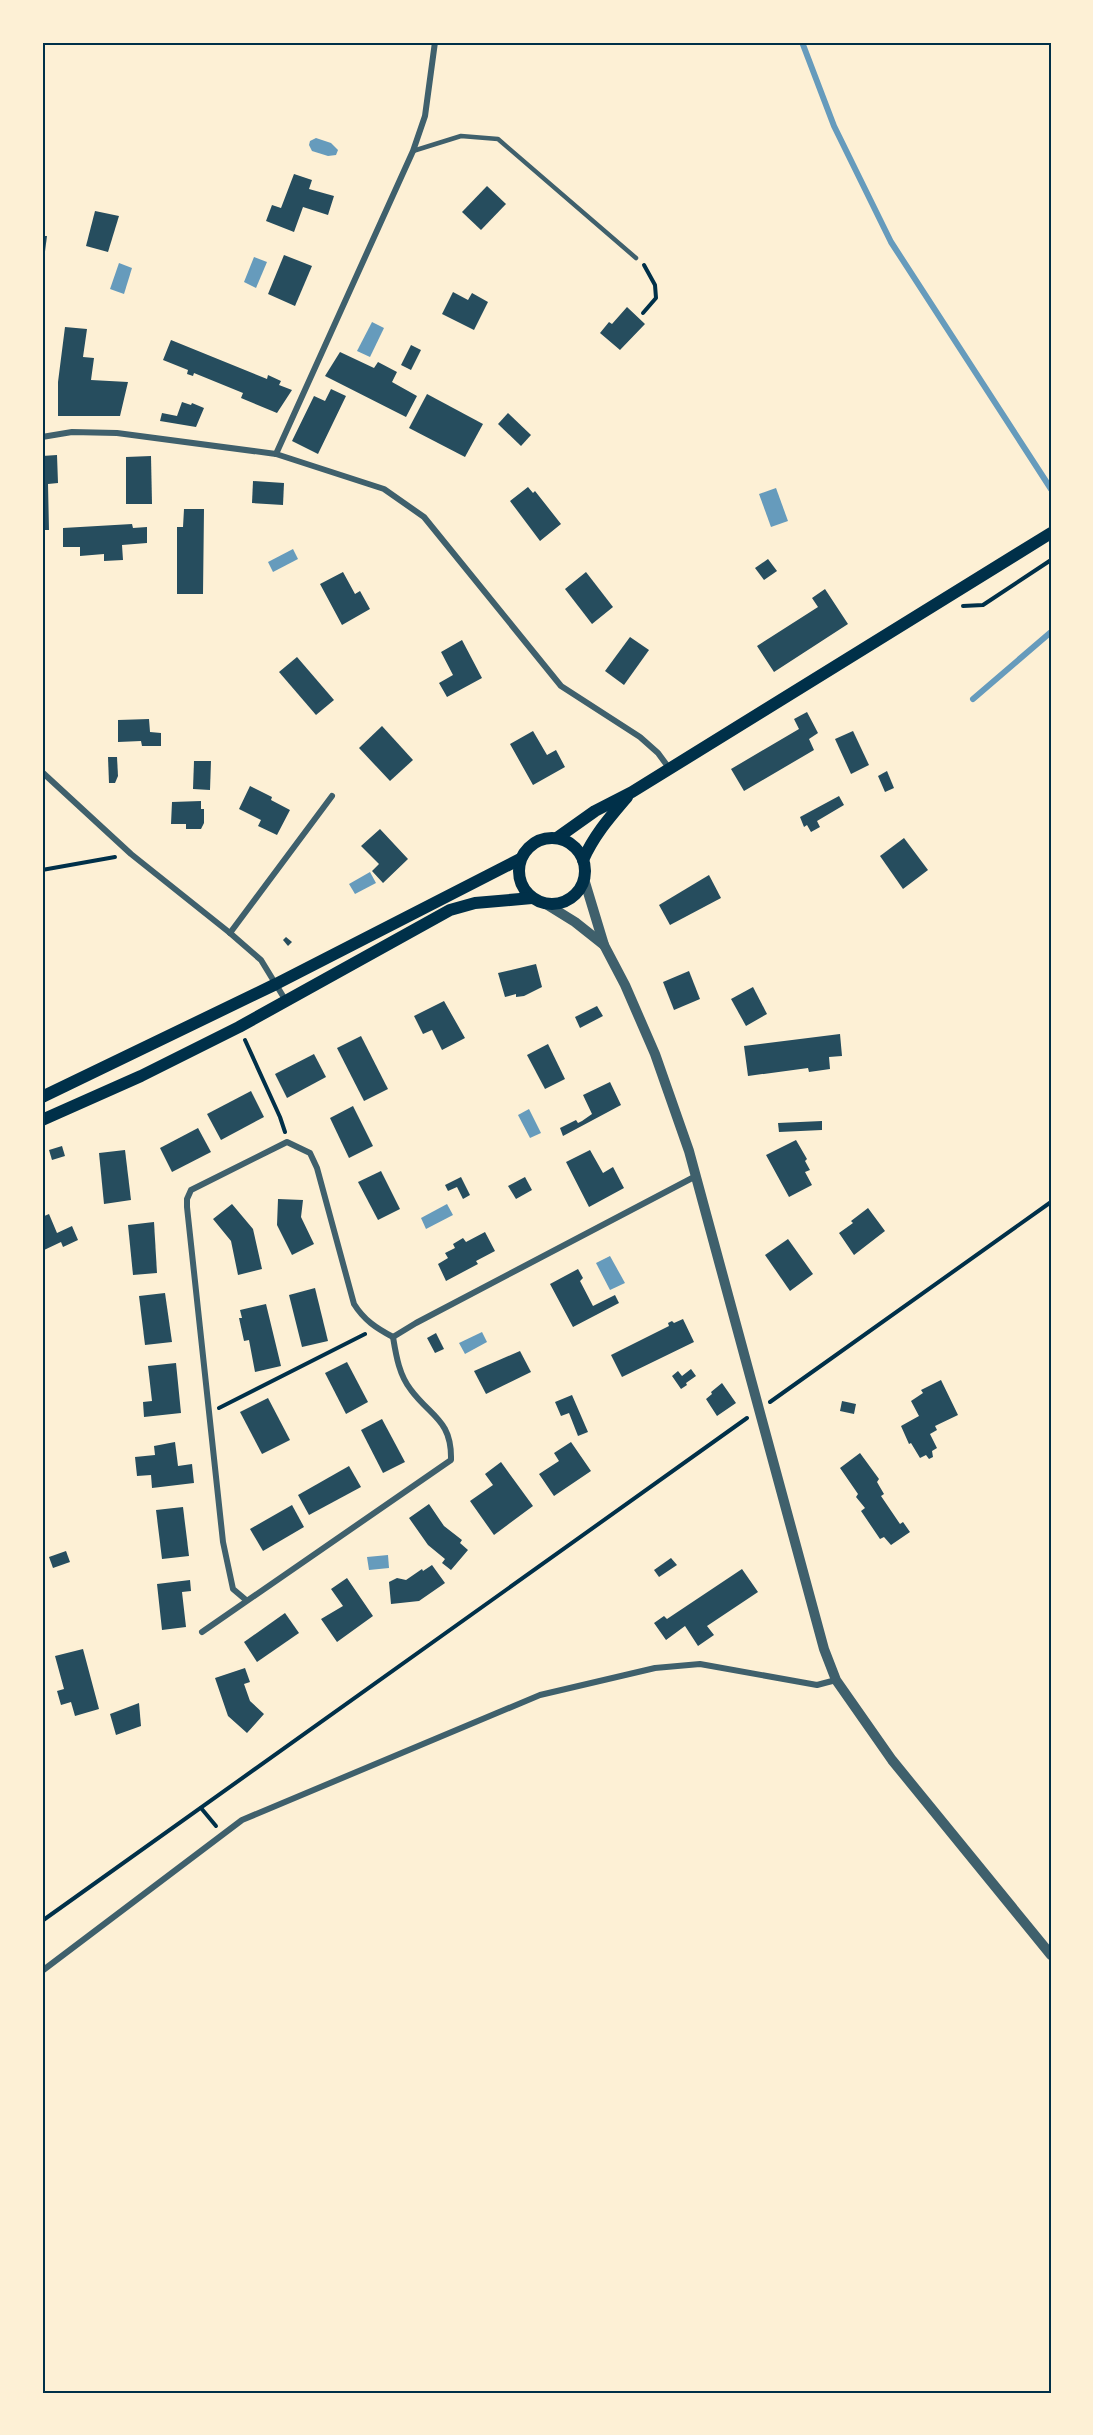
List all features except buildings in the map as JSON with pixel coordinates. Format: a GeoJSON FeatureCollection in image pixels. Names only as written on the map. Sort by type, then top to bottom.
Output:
{"type":"FeatureCollection","features":[{"type":"Feature","properties":{"kind":"main road"},"geometry":{"type":"LineString","coordinates":[[557,838],[595,811],[632,792],[1051,533]]}},
{"type":"Feature","properties":{"kind":"main road"},"geometry":{"type":"LineString","coordinates":[[583,860],[601,827],[632,792]]}},
{"type":"Feature","properties":{"kind":"main road"},"geometry":{"type":"LineString","coordinates":[[42,1097],[276,984],[520,859],[528,848],[542,839],[565,840],[577,849],[583,860],[584,879],[577,893],[564,902],[546,904],[532,898],[522,886],[519,876],[520,859]]}},
{"type":"Feature","properties":{"kind":"main road"},"geometry":{"type":"LineString","coordinates":[[42,1120],[141,1076],[239,1027],[450,910],[475,903],[532,898]]}},
{"type":"Feature","properties":{"kind":"street"},"geometry":{"type":"LineString","coordinates":[[276,454],[414,151],[425,117],[435,42]]}},
{"type":"Feature","properties":{"kind":"street"},"geometry":{"type":"LineString","coordinates":[[42,437],[72,432],[117,433],[276,454],[384,489],[424,517],[561,686],[640,737],[658,753],[669,768]]}},
{"type":"Feature","properties":{"kind":"street"},"geometry":{"type":"LineString","coordinates":[[42,772],[131,854],[261,960],[286,1002]]}},
{"type":"Feature","properties":{"kind":"street"},"geometry":{"type":"LineString","coordinates":[[230,933],[332,796]]}},
{"type":"Feature","properties":{"kind":"street"},"geometry":{"type":"LineString","coordinates":[[584,879],[604,945],[625,985],[655,1054],[697,1176],[824,1649],[836,1680],[892,1760],[1051,1955]]}},
{"type":"Feature","properties":{"kind":"street"},"geometry":{"type":"LineString","coordinates":[[546,904],[575,922],[604,945]]}},
{"type":"Feature","properties":{"kind":"street"},"geometry":{"type":"LineString","coordinates":[[202,1632],[451,1460],[448,1433],[434,1413],[410,1390],[401,1373],[393,1337],[362,1317],[354,1304],[317,1168],[310,1153],[287,1142],[199,1185],[191,1190],[187,1199],[223,1542],[233,1589],[246,1600]]}},
{"type":"Feature","properties":{"kind":"street"},"geometry":{"type":"LineString","coordinates":[[393,1337],[697,1176]]}},
{"type":"Feature","properties":{"kind":"street"},"geometry":{"type":"LineString","coordinates":[[42,1971],[242,1820],[540,1695],[655,1668],[700,1664],[818,1685],[836,1680]]}},
{"type":"Feature","properties":{"kind":"lane"},"geometry":{"type":"LineString","coordinates":[[414,151],[462,136],[498,138],[636,258]]}},
{"type":"Feature","properties":{"kind":"path"},"geometry":{"type":"LineString","coordinates":[[636,258],[647,268],[655,285],[656,298],[643,313]]}},
{"type":"Feature","properties":{"kind":"path"},"geometry":{"type":"LineString","coordinates":[[953,594],[961,606],[983,605],[1051,560]]}},
{"type":"Feature","properties":{"kind":"path"},"geometry":{"type":"LineString","coordinates":[[42,870],[131,854]]}},
{"type":"Feature","properties":{"kind":"path"},"geometry":{"type":"LineString","coordinates":[[239,1027],[280,1117],[287,1142]]}},
{"type":"Feature","properties":{"kind":"path"},"geometry":{"type":"LineString","coordinates":[[42,1921],[1051,1202]]}},
{"type":"Feature","properties":{"kind":"path"},"geometry":{"type":"LineString","coordinates":[[210,1412],[376,1328]]}},
{"type":"Feature","properties":{"kind":"path"},"geometry":{"type":"LineString","coordinates":[[201,1808],[222,1834]]}},
{"type":"Feature","properties":{"kind":"water"},"geometry":{"type":"Polygon","coordinates":[[[316,138],[331,143],[338,150],[336,155],[328,156],[312,151],[310,141],[316,138]]]}},
{"type":"Feature","properties":{"kind":"water"},"geometry":{"type":"Polygon","coordinates":[[[254,257],[267,262],[256,288],[244,282],[254,257]]]}},
{"type":"Feature","properties":{"kind":"water"},"geometry":{"type":"Polygon","coordinates":[[[119,263],[132,268],[124,294],[110,289],[119,263]]]}},
{"type":"Feature","properties":{"kind":"water"},"geometry":{"type":"Polygon","coordinates":[[[372,322],[384,328],[370,357],[357,351],[372,322]]]}},
{"type":"Feature","properties":{"kind":"water"},"geometry":{"type":"Polygon","coordinates":[[[776,488],[788,521],[771,527],[759,494],[776,488]]]}},
{"type":"Feature","properties":{"kind":"water"},"geometry":{"type":"Polygon","coordinates":[[[293,549],[298,559],[273,572],[268,562],[293,549]]]}},
{"type":"Feature","properties":{"kind":"water"},"geometry":{"type":"Polygon","coordinates":[[[370,872],[376,883],[355,894],[349,884],[370,872]]]}},
{"type":"Feature","properties":{"kind":"water"},"geometry":{"type":"Polygon","coordinates":[[[529,1109],[541,1133],[530,1138],[518,1115],[529,1109]]]}},
{"type":"Feature","properties":{"kind":"water"},"geometry":{"type":"Polygon","coordinates":[[[447,1204],[453,1215],[426,1229],[421,1218],[447,1204]]]}},
{"type":"Feature","properties":{"kind":"water"},"geometry":{"type":"Polygon","coordinates":[[[610,1256],[625,1283],[610,1290],[596,1263],[610,1256]]]}},
{"type":"Feature","properties":{"kind":"water"},"geometry":{"type":"Polygon","coordinates":[[[482,1332],[487,1342],[465,1354],[459,1343],[482,1332]]]}},
{"type":"Feature","properties":{"kind":"water"},"geometry":{"type":"Polygon","coordinates":[[[388,1555],[389,1568],[369,1570],[367,1557],[388,1555]]]}},
{"type":"Feature","properties":{"kind":"waterway"},"geometry":{"type":"LineString","coordinates":[[802,42],[834,126],[891,242],[1051,489]]}},
{"type":"Feature","properties":{"kind":"waterway"},"geometry":{"type":"LineString","coordinates":[[973,699],[1051,632]]}}]}
